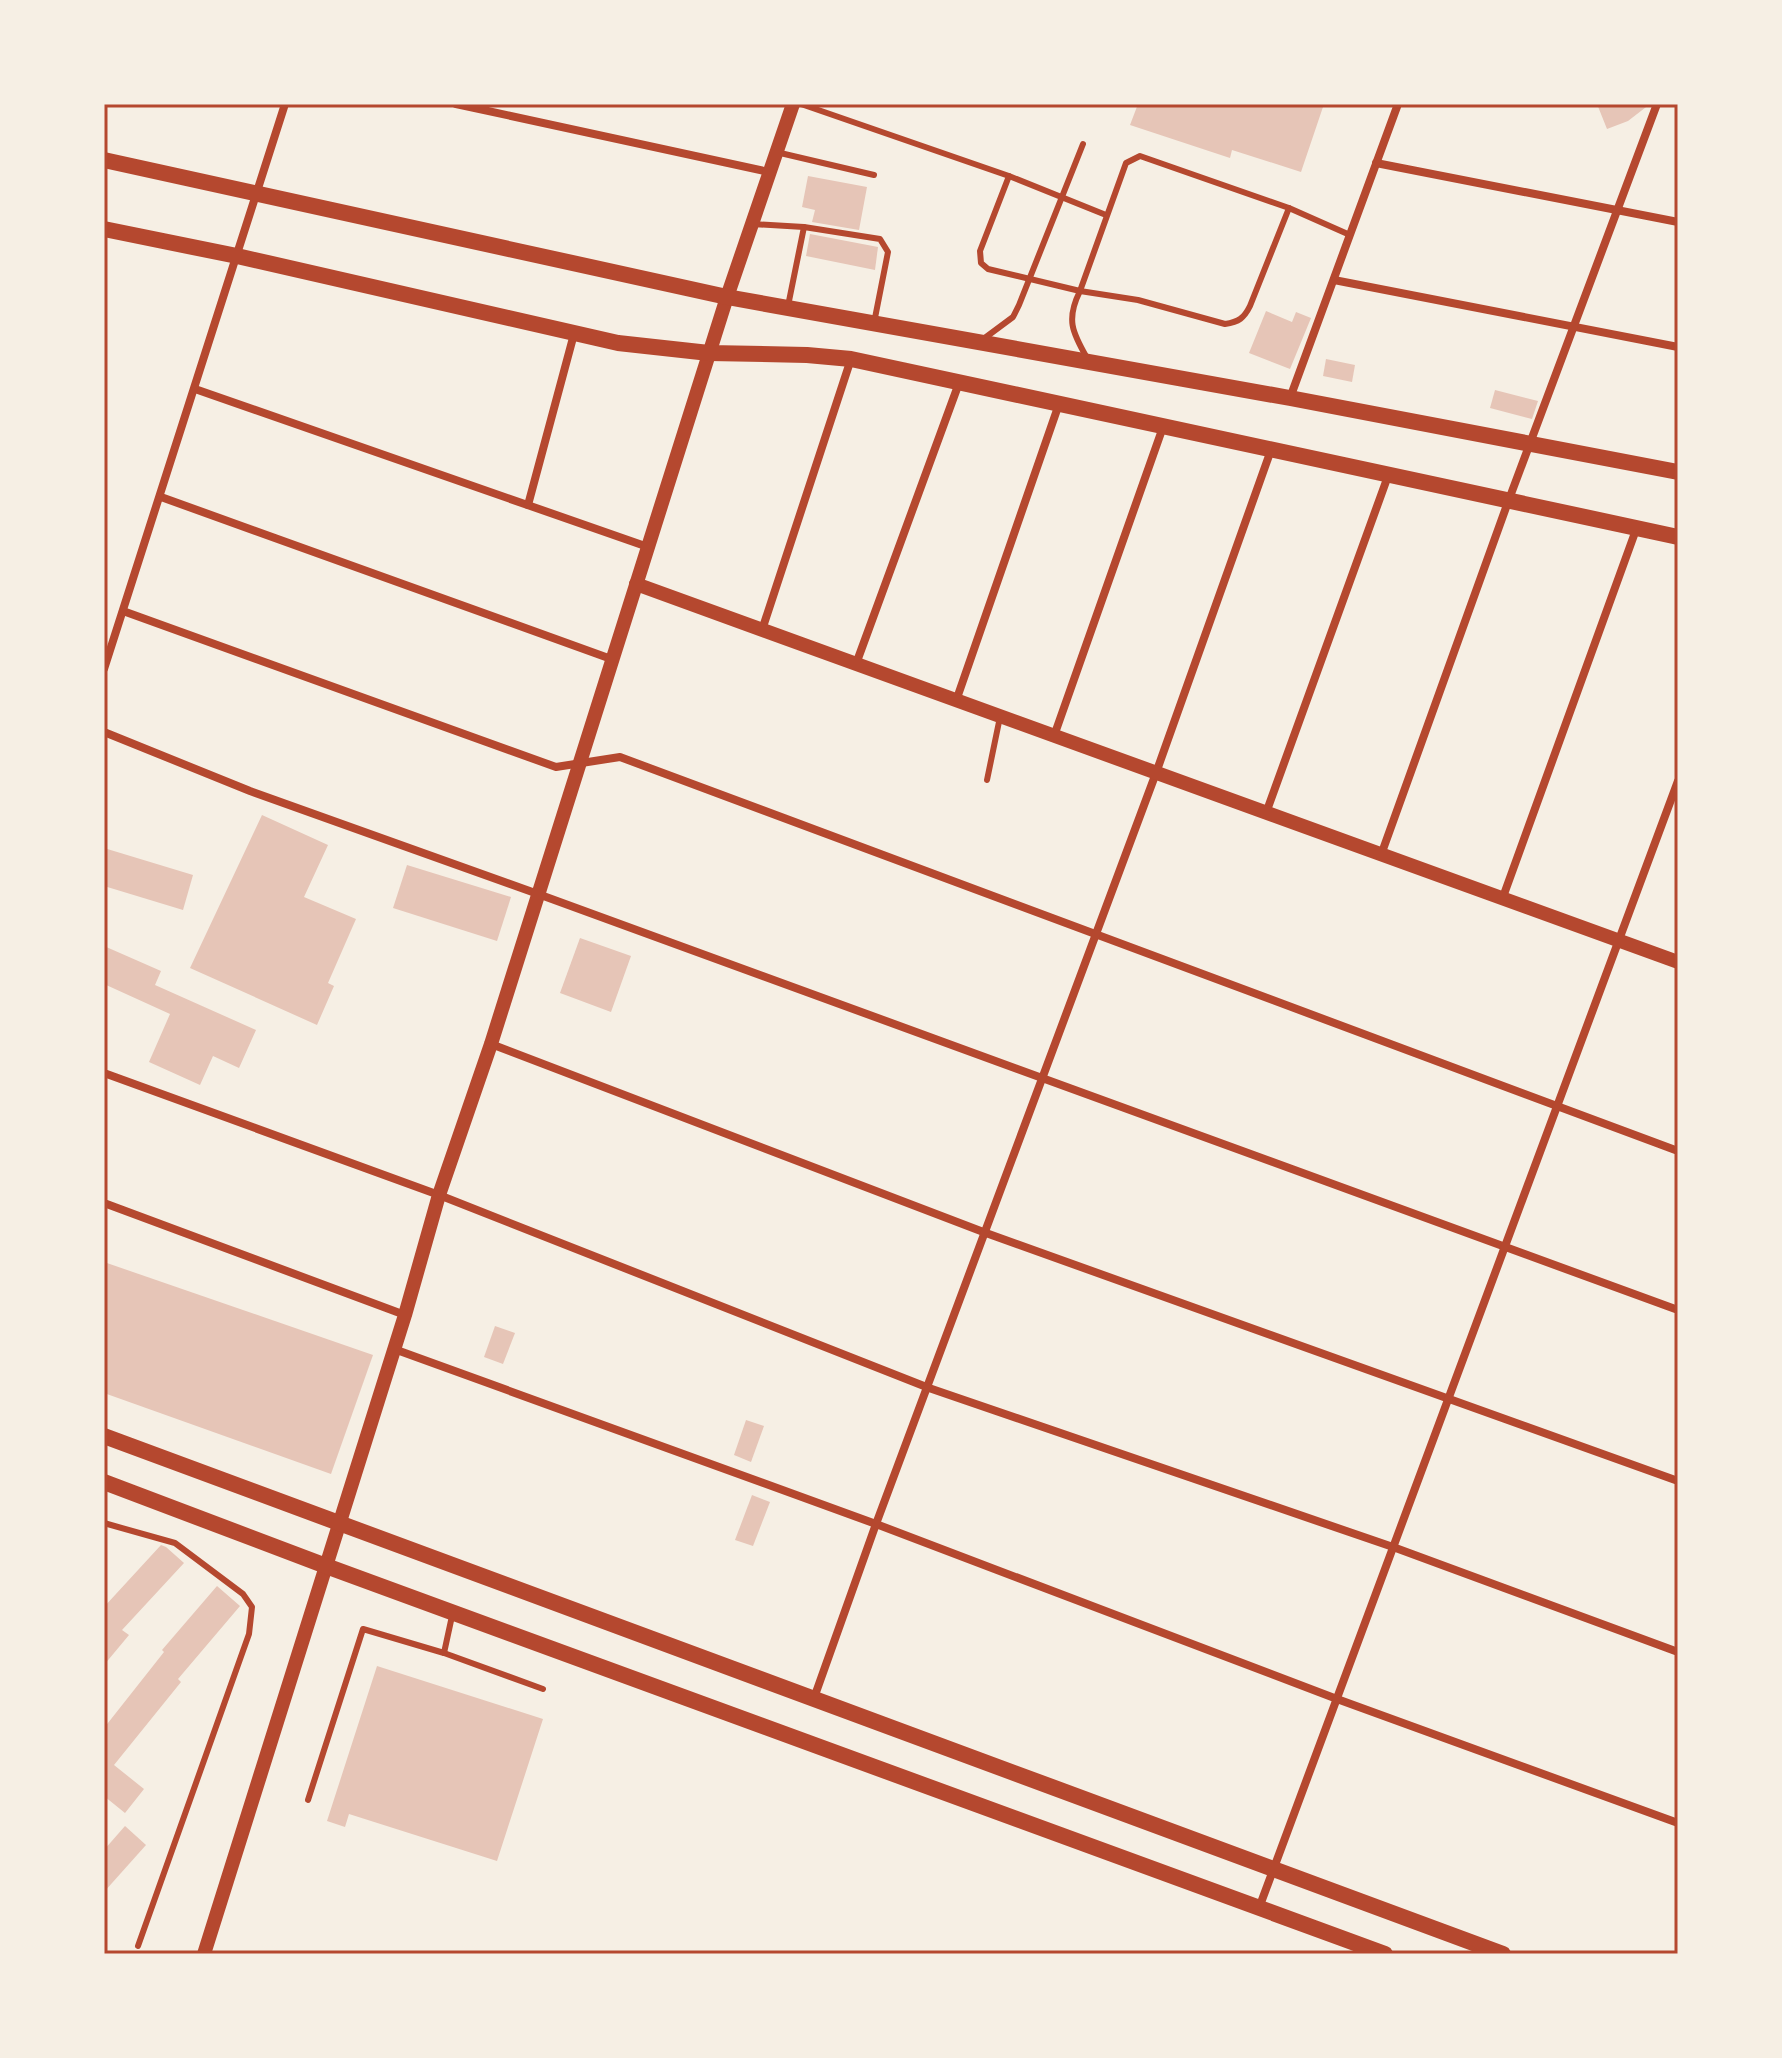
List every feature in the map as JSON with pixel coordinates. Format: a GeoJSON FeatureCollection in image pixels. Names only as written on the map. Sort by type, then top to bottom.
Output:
{"type":"FeatureCollection","features":[{"type":"Feature","properties":{"kind":"main road"},"geometry":{"type":"LineString","coordinates":[[104,160],[727,297],[1290,398],[1678,472]]}},
{"type":"Feature","properties":{"kind":"main road"},"geometry":{"type":"LineString","coordinates":[[104,229],[237,256],[618,343],[709,353],[851,359],[1678,537]]}},
{"type":"Feature","properties":{"kind":"main road"},"geometry":{"type":"LineString","coordinates":[[104,1436],[1503,1954]]}},
{"type":"Feature","properties":{"kind":"main road"},"geometry":{"type":"LineString","coordinates":[[104,1482],[1385,1954]]}},
{"type":"Feature","properties":{"kind":"street"},"geometry":{"type":"LineString","coordinates":[[104,669],[285,104]]}},
{"type":"Feature","properties":{"kind":"street"},"geometry":{"type":"LineString","coordinates":[[456,104],[769,172]]}},
{"type":"Feature","properties":{"kind":"street"},"geometry":{"type":"LineString","coordinates":[[204,1954],[405,1315],[439,1195],[491,1044],[751,223],[793,104]]}},
{"type":"Feature","properties":{"kind":"street"},"geometry":{"type":"LineString","coordinates":[[1290,398],[1398,104]]}},
{"type":"Feature","properties":{"kind":"street"},"geometry":{"type":"LineString","coordinates":[[1381,855],[1508,502],[1657,104]]}},
{"type":"Feature","properties":{"kind":"street"},"geometry":{"type":"LineString","coordinates":[[1376,163],[1678,222]]}},
{"type":"Feature","properties":{"kind":"street"},"geometry":{"type":"LineString","coordinates":[[1334,280],[1678,347]]}},
{"type":"Feature","properties":{"kind":"street"},"geometry":{"type":"LineString","coordinates":[[528,505],[574,334]]}},
{"type":"Feature","properties":{"kind":"street"},"geometry":{"type":"LineString","coordinates":[[762,630],[851,359]]}},
{"type":"Feature","properties":{"kind":"street"},"geometry":{"type":"LineString","coordinates":[[856,664],[959,383]]}},
{"type":"Feature","properties":{"kind":"street"},"geometry":{"type":"LineString","coordinates":[[195,389],[648,547]]}},
{"type":"Feature","properties":{"kind":"street"},"geometry":{"type":"LineString","coordinates":[[956,701],[1059,404]]}},
{"type":"Feature","properties":{"kind":"street"},"geometry":{"type":"LineString","coordinates":[[1054,736],[1163,427]]}},
{"type":"Feature","properties":{"kind":"street"},"geometry":{"type":"LineString","coordinates":[[814,1698],[1156,773],[1271,450]]}},
{"type":"Feature","properties":{"kind":"street"},"geometry":{"type":"LineString","coordinates":[[1266,814],[1388,476]]}},
{"type":"Feature","properties":{"kind":"street"},"geometry":{"type":"LineString","coordinates":[[161,497],[614,660]]}},
{"type":"Feature","properties":{"kind":"street"},"geometry":{"type":"LineString","coordinates":[[1503,897],[1637,527]]}},
{"type":"Feature","properties":{"kind":"street"},"geometry":{"type":"LineString","coordinates":[[636,584],[1678,962]]}},
{"type":"Feature","properties":{"kind":"street"},"geometry":{"type":"LineString","coordinates":[[123,611],[556,767],[620,757],[1678,1151]]}},
{"type":"Feature","properties":{"kind":"street"},"geometry":{"type":"LineString","coordinates":[[104,732],[250,791],[1678,1310]]}},
{"type":"Feature","properties":{"kind":"street"},"geometry":{"type":"LineString","coordinates":[[1259,1908],[1678,781]]}},
{"type":"Feature","properties":{"kind":"street"},"geometry":{"type":"LineString","coordinates":[[491,1044],[986,1233],[1678,1481]]}},
{"type":"Feature","properties":{"kind":"street"},"geometry":{"type":"LineString","coordinates":[[104,1073],[439,1195],[929,1388],[1393,1547],[1678,1652]]}},
{"type":"Feature","properties":{"kind":"street"},"geometry":{"type":"LineString","coordinates":[[104,1203],[405,1315]]}},
{"type":"Feature","properties":{"kind":"street"},"geometry":{"type":"LineString","coordinates":[[394,1349],[876,1524],[1337,1699],[1678,1823]]}},
{"type":"Feature","properties":{"kind":"lane"},"geometry":{"type":"LineString","coordinates":[[801,104],[1009,176],[1106,215]]}},
{"type":"Feature","properties":{"kind":"lane"},"geometry":{"type":"LineString","coordinates":[[979,342],[1013,317],[1083,144]]}},
{"type":"Feature","properties":{"kind":"lane"},"geometry":{"type":"LineString","coordinates":[[776,152],[874,175]]}},
{"type":"Feature","properties":{"kind":"lane"},"geometry":{"type":"LineString","coordinates":[[1090,362],[1073,327],[1071,308],[1126,163],[1140,156],[1289,208],[1350,235]]}},
{"type":"Feature","properties":{"kind":"lane"},"geometry":{"type":"LineString","coordinates":[[1009,176],[980,251],[981,263],[988,269],[1080,291],[1138,300],[1225,324],[1237,322],[1250,306],[1289,208]]}},
{"type":"Feature","properties":{"kind":"lane"},"geometry":{"type":"LineString","coordinates":[[751,223],[804,227],[880,239],[888,252],[874,323]]}},
{"type":"Feature","properties":{"kind":"lane"},"geometry":{"type":"LineString","coordinates":[[787,308],[804,227]]}},
{"type":"Feature","properties":{"kind":"lane"},"geometry":{"type":"LineString","coordinates":[[987,780],[1000,717]]}},
{"type":"Feature","properties":{"kind":"lane"},"geometry":{"type":"LineString","coordinates":[[104,1523],[175,1543],[243,1594],[252,1607],[249,1634],[138,1946]]}},
{"type":"Feature","properties":{"kind":"lane"},"geometry":{"type":"LineString","coordinates":[[444,1653],[453,1612]]}},
{"type":"Feature","properties":{"kind":"lane"},"geometry":{"type":"LineString","coordinates":[[308,1800],[363,1629],[444,1653],[543,1689]]}},
{"type":"Feature","properties":{"kind":"building"},"geometry":{"type":"Polygon","coordinates":[[[1138,104],[1324,104],[1301,172],[1232,150],[1230,158],[1130,125],[1138,104]]]}},
{"type":"Feature","properties":{"kind":"building"},"geometry":{"type":"Polygon","coordinates":[[[1597,104],[1650,104],[1628,121],[1607,129],[1597,104]]]}},
{"type":"Feature","properties":{"kind":"building"},"geometry":{"type":"Polygon","coordinates":[[[808,176],[867,187],[859,230],[812,222],[815,210],[802,207],[808,176]]]}},
{"type":"Feature","properties":{"kind":"building"},"geometry":{"type":"Polygon","coordinates":[[[810,234],[878,247],[875,270],[806,256],[810,234]]]}},
{"type":"Feature","properties":{"kind":"building"},"geometry":{"type":"Polygon","coordinates":[[[1266,311],[1292,322],[1296,312],[1311,318],[1290,369],[1249,353],[1266,311]]]}},
{"type":"Feature","properties":{"kind":"building"},"geometry":{"type":"Polygon","coordinates":[[[1326,359],[1355,365],[1352,382],[1323,376],[1326,359]]]}},
{"type":"Feature","properties":{"kind":"building"},"geometry":{"type":"Polygon","coordinates":[[[1495,390],[1538,401],[1532,419],[1490,408],[1495,390]]]}},
{"type":"Feature","properties":{"kind":"building"},"geometry":{"type":"Polygon","coordinates":[[[262,815],[328,845],[304,897],[356,919],[328,983],[334,986],[317,1025],[190,968],[262,815]]]}},
{"type":"Feature","properties":{"kind":"building"},"geometry":{"type":"Polygon","coordinates":[[[104,848],[193,875],[183,910],[104,886],[104,848]]]}},
{"type":"Feature","properties":{"kind":"building"},"geometry":{"type":"Polygon","coordinates":[[[407,865],[511,897],[497,941],[393,908],[407,865]]]}},
{"type":"Feature","properties":{"kind":"building"},"geometry":{"type":"Polygon","coordinates":[[[580,938],[631,956],[611,1012],[560,993],[580,938]]]}},
{"type":"Feature","properties":{"kind":"building"},"geometry":{"type":"Polygon","coordinates":[[[104,946],[161,971],[155,985],[256,1030],[239,1068],[213,1056],[200,1085],[149,1062],[170,1014],[104,984],[104,946]]]}},
{"type":"Feature","properties":{"kind":"building"},"geometry":{"type":"Polygon","coordinates":[[[104,1262],[373,1355],[331,1474],[104,1393],[104,1262]]]}},
{"type":"Feature","properties":{"kind":"building"},"geometry":{"type":"Polygon","coordinates":[[[495,1326],[515,1333],[503,1364],[484,1357],[495,1326]]]}},
{"type":"Feature","properties":{"kind":"building"},"geometry":{"type":"Polygon","coordinates":[[[746,1420],[764,1426],[751,1462],[734,1455],[746,1420]]]}},
{"type":"Feature","properties":{"kind":"building"},"geometry":{"type":"Polygon","coordinates":[[[752,1495],[770,1502],[753,1546],[735,1540],[752,1495]]]}},
{"type":"Feature","properties":{"kind":"building"},"geometry":{"type":"Polygon","coordinates":[[[161,1545],[184,1563],[122,1630],[129,1635],[104,1665],[104,1607],[161,1545]]]}},
{"type":"Feature","properties":{"kind":"building"},"geometry":{"type":"Polygon","coordinates":[[[217,1586],[240,1606],[178,1679],[181,1682],[114,1765],[144,1789],[125,1813],[104,1796],[104,1728],[164,1652],[162,1650],[217,1586]]]}},
{"type":"Feature","properties":{"kind":"building"},"geometry":{"type":"Polygon","coordinates":[[[377,1666],[543,1719],[497,1861],[349,1814],[345,1827],[327,1821],[377,1666]]]}},
{"type":"Feature","properties":{"kind":"building"},"geometry":{"type":"Polygon","coordinates":[[[125,1826],[146,1845],[104,1892],[104,1850],[125,1826]]]}}]}
